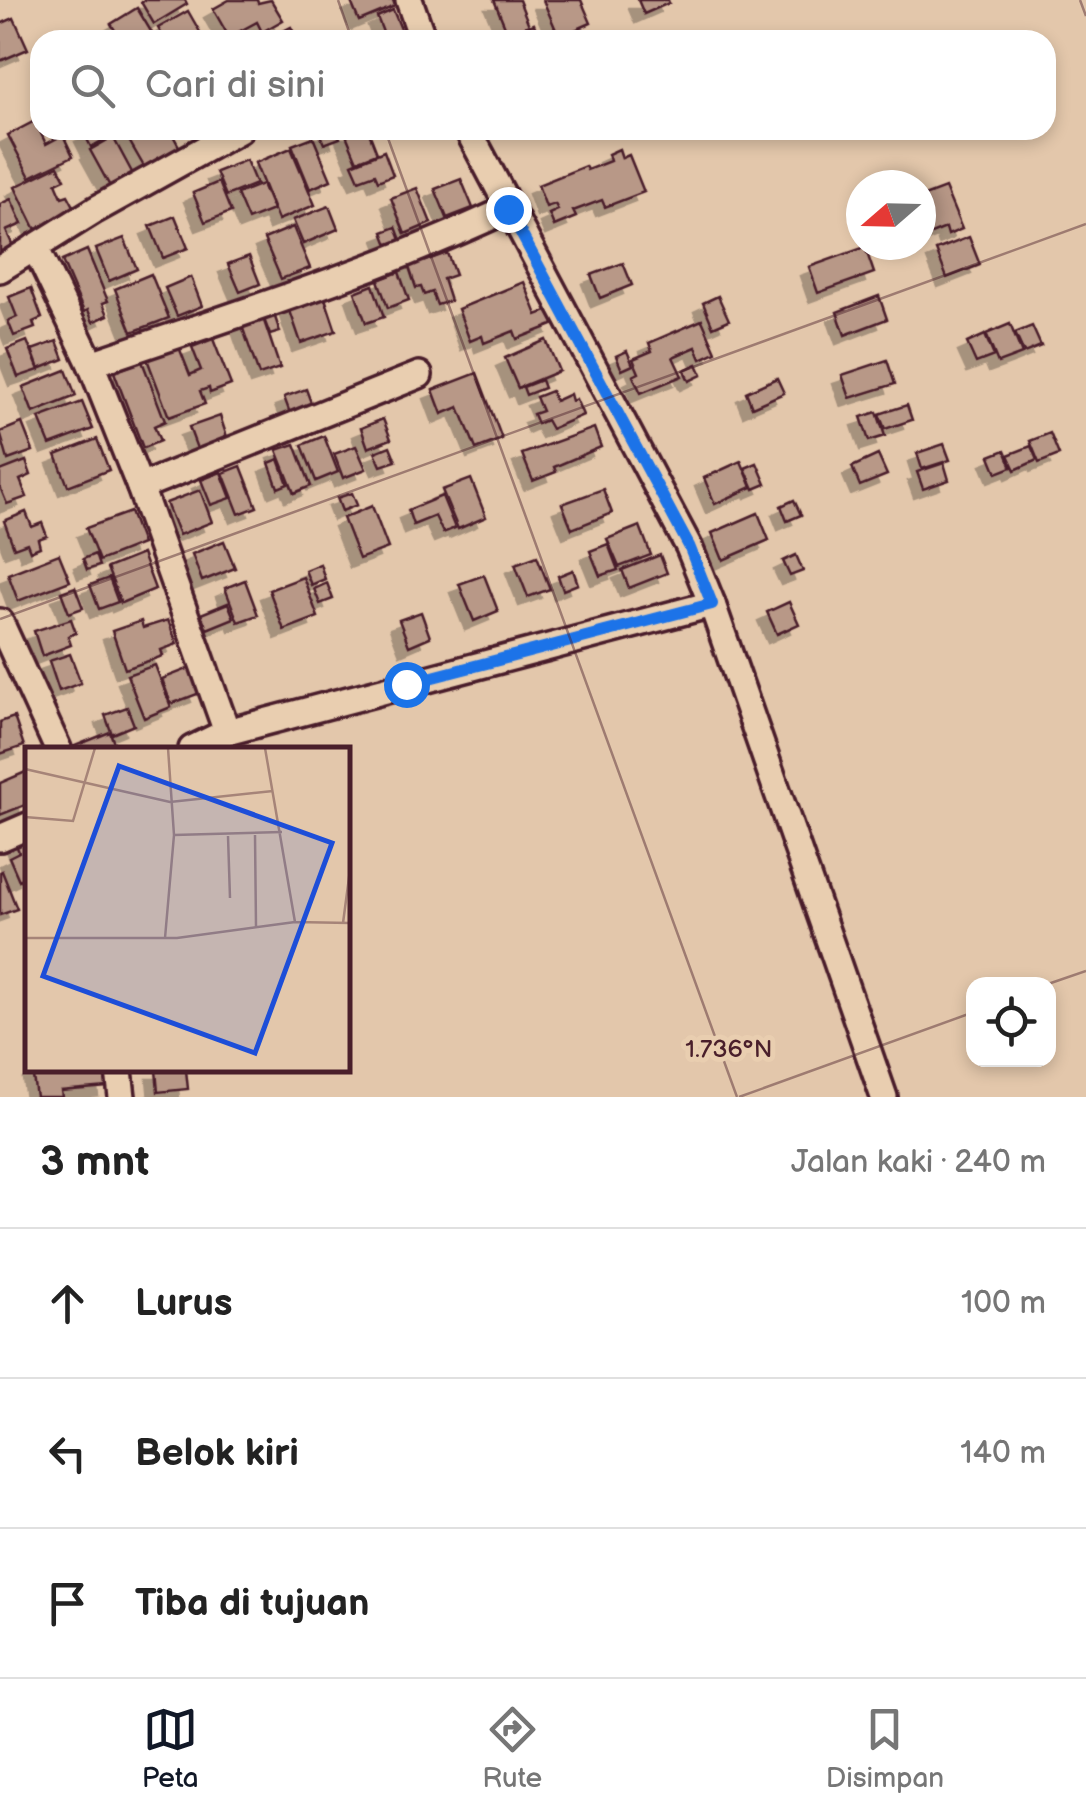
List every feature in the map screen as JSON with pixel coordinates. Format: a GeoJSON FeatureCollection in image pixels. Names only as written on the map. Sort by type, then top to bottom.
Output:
{"type":"FeatureCollection","features":[{"type":"Feature","properties":{"kind":"street"},"geometry":{"type":"LineString","coordinates":[[409,0],[419,30]]}},
{"type":"Feature","properties":{"kind":"street"},"geometry":{"type":"LineString","coordinates":[[0,268],[222,140]]}},
{"type":"Feature","properties":{"kind":"street"},"geometry":{"type":"LineString","coordinates":[[473,140],[689,546],[884,1097]]}},
{"type":"Feature","properties":{"kind":"street"},"geometry":{"type":"LineString","coordinates":[[91,364],[304,290],[464,230],[508,209]]}},
{"type":"Feature","properties":{"kind":"street"},"geometry":{"type":"LineString","coordinates":[[35,247],[91,364],[227,732]]}},
{"type":"Feature","properties":{"kind":"street"},"geometry":{"type":"LineString","coordinates":[[140,488],[419,375]]}},
{"type":"Feature","properties":{"kind":"street"},"geometry":{"type":"LineString","coordinates":[[198,747],[227,732],[712,604]]}},
{"type":"Feature","properties":{"kind":"street"},"geometry":{"type":"LineString","coordinates":[[0,622],[57,747]]}},
{"type":"Feature","properties":{"kind":"street"},"geometry":{"type":"LineString","coordinates":[[0,838],[25,827]]}},
{"type":"Feature","properties":{"kind":"street"},"geometry":{"type":"LineString","coordinates":[[119,1072],[122,1097]]}},
{"type":"Feature","properties":{"kind":"building"},"geometry":{"type":"Polygon","coordinates":[[[185,0],[187,4],[154,24],[141,2],[185,0]]]}},
{"type":"Feature","properties":{"kind":"building"},"geometry":{"type":"Polygon","coordinates":[[[229,0],[271,0],[283,20],[266,30],[261,30],[257,22],[242,30],[225,30],[213,9],[229,0]]]}},
{"type":"Feature","properties":{"kind":"building"},"geometry":{"type":"Polygon","coordinates":[[[393,0],[395,6],[359,21],[351,2],[393,0]]]}},
{"type":"Feature","properties":{"kind":"building"},"geometry":{"type":"Polygon","coordinates":[[[494,0],[519,0],[529,25],[506,30],[494,0]]]}},
{"type":"Feature","properties":{"kind":"building"},"geometry":{"type":"Polygon","coordinates":[[[543,0],[581,0],[591,23],[575,30],[556,30],[543,0]]]}},
{"type":"Feature","properties":{"kind":"building"},"geometry":{"type":"Polygon","coordinates":[[[638,0],[668,0],[669,3],[644,14],[638,0]]]}},
{"type":"Feature","properties":{"kind":"building"},"geometry":{"type":"Polygon","coordinates":[[[137,8],[150,30],[115,30],[111,24],[137,8]]]}},
{"type":"Feature","properties":{"kind":"building"},"geometry":{"type":"Polygon","coordinates":[[[393,10],[401,30],[382,30],[377,17],[393,10]]]}},
{"type":"Feature","properties":{"kind":"building"},"geometry":{"type":"Polygon","coordinates":[[[188,11],[199,30],[159,30],[188,11]]]}},
{"type":"Feature","properties":{"kind":"building"},"geometry":{"type":"Polygon","coordinates":[[[14,18],[28,49],[0,61],[0,24],[14,18]]]}},
{"type":"Feature","properties":{"kind":"building"},"geometry":{"type":"Polygon","coordinates":[[[30,124],[30,140],[44,140],[46,144],[65,140],[73,156],[30,177],[8,135],[30,124]]]}},
{"type":"Feature","properties":{"kind":"building"},"geometry":{"type":"Polygon","coordinates":[[[115,140],[135,178],[112,190],[90,150],[115,140]]]}},
{"type":"Feature","properties":{"kind":"building"},"geometry":{"type":"Polygon","coordinates":[[[129,140],[176,140],[181,150],[150,177],[129,140]]]}},
{"type":"Feature","properties":{"kind":"building"},"geometry":{"type":"Polygon","coordinates":[[[314,140],[331,180],[310,189],[292,145],[314,140]]]}},
{"type":"Feature","properties":{"kind":"building"},"geometry":{"type":"Polygon","coordinates":[[[348,140],[372,140],[377,153],[357,161],[348,140]]]}},
{"type":"Feature","properties":{"kind":"building"},"geometry":{"type":"Polygon","coordinates":[[[291,148],[315,205],[278,220],[255,163],[291,148]]]}},
{"type":"Feature","properties":{"kind":"building"},"geometry":{"type":"Polygon","coordinates":[[[619,149],[622,158],[629,155],[644,192],[605,207],[602,200],[573,211],[576,217],[554,226],[549,214],[558,210],[555,204],[546,207],[538,185],[585,166],[587,170],[610,161],[608,154],[619,149]]]}},
{"type":"Feature","properties":{"kind":"building"},"geometry":{"type":"Polygon","coordinates":[[[384,151],[393,175],[378,181],[375,174],[359,180],[352,164],[384,151]]]}},
{"type":"Feature","properties":{"kind":"building"},"geometry":{"type":"Polygon","coordinates":[[[246,160],[256,184],[226,196],[216,172],[246,160]]]}},
{"type":"Feature","properties":{"kind":"building"},"geometry":{"type":"Polygon","coordinates":[[[58,166],[65,179],[56,183],[62,197],[68,195],[76,210],[46,225],[49,231],[39,236],[15,187],[58,166]]]}},
{"type":"Feature","properties":{"kind":"building"},"geometry":{"type":"Polygon","coordinates":[[[461,179],[473,208],[447,218],[435,189],[461,179]]]}},
{"type":"Feature","properties":{"kind":"building"},"geometry":{"type":"Polygon","coordinates":[[[219,182],[231,212],[205,222],[193,193],[219,182]]]}},
{"type":"Feature","properties":{"kind":"building"},"geometry":{"type":"Polygon","coordinates":[[[262,184],[273,210],[248,220],[237,194],[262,184]]]}},
{"type":"Feature","properties":{"kind":"building"},"geometry":{"type":"Polygon","coordinates":[[[417,188],[431,223],[405,234],[391,198],[417,188]]]}},
{"type":"Feature","properties":{"kind":"building"},"geometry":{"type":"Polygon","coordinates":[[[945,188],[962,229],[948,235],[946,228],[936,232],[936,191],[945,188]]]}},
{"type":"Feature","properties":{"kind":"building"},"geometry":{"type":"Polygon","coordinates":[[[11,199],[22,224],[6,231],[14,248],[0,255],[0,204],[11,199]]]}},
{"type":"Feature","properties":{"kind":"building"},"geometry":{"type":"Polygon","coordinates":[[[329,206],[338,229],[303,244],[293,220],[329,206]]]}},
{"type":"Feature","properties":{"kind":"building"},"geometry":{"type":"Polygon","coordinates":[[[175,216],[188,248],[163,258],[150,226],[175,216]]]}},
{"type":"Feature","properties":{"kind":"building"},"geometry":{"type":"Polygon","coordinates":[[[293,227],[310,268],[281,279],[264,239],[293,227]]]}},
{"type":"Feature","properties":{"kind":"building"},"geometry":{"type":"Polygon","coordinates":[[[396,227],[403,245],[390,250],[383,232],[396,227]]]}},
{"type":"Feature","properties":{"kind":"building"},"geometry":{"type":"Polygon","coordinates":[[[969,237],[980,265],[947,278],[936,250],[969,237]]]}},
{"type":"Feature","properties":{"kind":"building"},"geometry":{"type":"Polygon","coordinates":[[[124,238],[137,269],[109,281],[96,249],[124,238]]]}},
{"type":"Feature","properties":{"kind":"building"},"geometry":{"type":"Polygon","coordinates":[[[87,250],[108,301],[103,303],[108,315],[93,322],[88,310],[84,312],[62,261],[87,250]]]}},
{"type":"Feature","properties":{"kind":"building"},"geometry":{"type":"Polygon","coordinates":[[[447,253],[455,275],[443,279],[450,301],[437,305],[432,292],[424,295],[421,287],[416,288],[407,261],[423,256],[425,261],[447,253]]]}},
{"type":"Feature","properties":{"kind":"building"},"geometry":{"type":"Polygon","coordinates":[[[846,254],[846,260],[870,260],[874,273],[818,293],[809,267],[846,254]]]}},
{"type":"Feature","properties":{"kind":"building"},"geometry":{"type":"Polygon","coordinates":[[[249,256],[260,284],[240,292],[228,264],[249,256]]]}},
{"type":"Feature","properties":{"kind":"building"},"geometry":{"type":"Polygon","coordinates":[[[623,263],[632,285],[600,298],[591,275],[623,263]]]}},
{"type":"Feature","properties":{"kind":"building"},"geometry":{"type":"Polygon","coordinates":[[[399,272],[409,300],[388,308],[378,280],[399,272]]]}},
{"type":"Feature","properties":{"kind":"building"},"geometry":{"type":"Polygon","coordinates":[[[151,274],[169,318],[132,332],[115,289],[151,274]]]}},
{"type":"Feature","properties":{"kind":"building"},"geometry":{"type":"Polygon","coordinates":[[[191,277],[202,306],[177,316],[165,288],[191,277]]]}},
{"type":"Feature","properties":{"kind":"building"},"geometry":{"type":"Polygon","coordinates":[[[524,282],[537,315],[550,310],[555,324],[517,339],[514,331],[484,343],[482,336],[470,341],[458,309],[524,282]]]}},
{"type":"Feature","properties":{"kind":"building"},"geometry":{"type":"Polygon","coordinates":[[[373,285],[384,317],[366,323],[355,292],[373,285]]]}},
{"type":"Feature","properties":{"kind":"building"},"geometry":{"type":"Polygon","coordinates":[[[31,288],[42,318],[33,322],[35,328],[14,336],[8,321],[17,317],[9,297],[31,288]]]}},
{"type":"Feature","properties":{"kind":"building"},"geometry":{"type":"Polygon","coordinates":[[[324,295],[336,331],[301,343],[289,308],[324,295]]]}},
{"type":"Feature","properties":{"kind":"building"},"geometry":{"type":"Polygon","coordinates":[[[718,296],[729,320],[713,327],[703,303],[718,296]]]}},
{"type":"Feature","properties":{"kind":"building"},"geometry":{"type":"Polygon","coordinates":[[[879,296],[887,319],[845,335],[837,312],[879,296]]]}},
{"type":"Feature","properties":{"kind":"building"},"geometry":{"type":"Polygon","coordinates":[[[273,311],[280,332],[270,335],[262,314],[273,311]]]}},
{"type":"Feature","properties":{"kind":"building"},"geometry":{"type":"Polygon","coordinates":[[[262,315],[280,368],[259,375],[241,323],[262,315]]]}},
{"type":"Feature","properties":{"kind":"building"},"geometry":{"type":"Polygon","coordinates":[[[702,320],[716,352],[701,359],[696,347],[673,357],[682,376],[641,393],[633,376],[639,373],[633,359],[652,351],[649,343],[702,320]]]}},
{"type":"Feature","properties":{"kind":"building"},"geometry":{"type":"Polygon","coordinates":[[[1010,324],[1022,354],[998,363],[986,334],[1010,324]]]}},
{"type":"Feature","properties":{"kind":"building"},"geometry":{"type":"Polygon","coordinates":[[[1032,326],[1041,346],[1024,353],[1015,333],[1032,326]]]}},
{"type":"Feature","properties":{"kind":"building"},"geometry":{"type":"Polygon","coordinates":[[[985,335],[994,356],[976,363],[967,343],[985,335]]]}},
{"type":"Feature","properties":{"kind":"building"},"geometry":{"type":"Polygon","coordinates":[[[213,339],[231,385],[210,393],[209,388],[200,391],[205,404],[169,417],[147,359],[179,347],[190,375],[201,370],[192,347],[213,339]]]}},
{"type":"Feature","properties":{"kind":"building"},"geometry":{"type":"Polygon","coordinates":[[[546,340],[559,371],[518,388],[505,358],[546,340]]]}},
{"type":"Feature","properties":{"kind":"building"},"geometry":{"type":"Polygon","coordinates":[[[27,341],[39,370],[18,377],[7,349],[27,341]]]}},
{"type":"Feature","properties":{"kind":"building"},"geometry":{"type":"Polygon","coordinates":[[[57,341],[64,359],[39,369],[32,350],[57,341]]]}},
{"type":"Feature","properties":{"kind":"building"},"geometry":{"type":"Polygon","coordinates":[[[627,351],[633,365],[622,370],[616,356],[627,351]]]}},
{"type":"Feature","properties":{"kind":"building"},"geometry":{"type":"Polygon","coordinates":[[[887,360],[895,384],[850,398],[842,375],[887,360]]]}},
{"type":"Feature","properties":{"kind":"building"},"geometry":{"type":"Polygon","coordinates":[[[142,361],[165,421],[154,426],[160,441],[143,448],[114,372],[142,361]]]}},
{"type":"Feature","properties":{"kind":"building"},"geometry":{"type":"Polygon","coordinates":[[[697,364],[702,375],[689,381],[684,370],[697,364]]]}},
{"type":"Feature","properties":{"kind":"building"},"geometry":{"type":"Polygon","coordinates":[[[66,370],[76,396],[33,413],[23,387],[66,370]]]}},
{"type":"Feature","properties":{"kind":"building"},"geometry":{"type":"Polygon","coordinates":[[[477,373],[502,439],[476,449],[459,407],[442,414],[433,390],[477,373]]]}},
{"type":"Feature","properties":{"kind":"building"},"geometry":{"type":"Polygon","coordinates":[[[777,378],[784,393],[752,407],[746,392],[777,378]]]}},
{"type":"Feature","properties":{"kind":"building"},"geometry":{"type":"Polygon","coordinates":[[[541,380],[544,388],[526,395],[523,387],[541,380]]]}},
{"type":"Feature","properties":{"kind":"building"},"geometry":{"type":"Polygon","coordinates":[[[306,389],[313,408],[291,416],[284,397],[306,389]]]}},
{"type":"Feature","properties":{"kind":"building"},"geometry":{"type":"Polygon","coordinates":[[[551,391],[555,401],[570,394],[583,415],[551,429],[546,420],[537,424],[533,414],[542,411],[536,397],[551,391]]]}},
{"type":"Feature","properties":{"kind":"building"},"geometry":{"type":"Polygon","coordinates":[[[82,402],[93,429],[50,445],[39,418],[82,402]]]}},
{"type":"Feature","properties":{"kind":"building"},"geometry":{"type":"Polygon","coordinates":[[[907,405],[912,420],[885,429],[879,414],[907,405]]]}},
{"type":"Feature","properties":{"kind":"building"},"geometry":{"type":"Polygon","coordinates":[[[877,412],[885,436],[869,441],[861,417],[877,412]]]}},
{"type":"Feature","properties":{"kind":"building"},"geometry":{"type":"Polygon","coordinates":[[[220,416],[230,446],[200,457],[189,427],[220,416]]]}},
{"type":"Feature","properties":{"kind":"building"},"geometry":{"type":"Polygon","coordinates":[[[383,419],[391,439],[368,448],[361,428],[383,419]]]}},
{"type":"Feature","properties":{"kind":"building"},"geometry":{"type":"Polygon","coordinates":[[[22,423],[33,451],[8,460],[0,432],[22,423]]]}},
{"type":"Feature","properties":{"kind":"building"},"geometry":{"type":"Polygon","coordinates":[[[594,428],[601,447],[554,467],[556,472],[533,481],[522,454],[594,428]]]}},
{"type":"Feature","properties":{"kind":"building"},"geometry":{"type":"Polygon","coordinates":[[[1050,433],[1059,455],[1039,463],[1030,441],[1050,433]]]}},
{"type":"Feature","properties":{"kind":"building"},"geometry":{"type":"Polygon","coordinates":[[[324,436],[338,472],[316,481],[302,445],[324,436]]]}},
{"type":"Feature","properties":{"kind":"building"},"geometry":{"type":"Polygon","coordinates":[[[97,439],[109,470],[68,486],[56,455],[97,439]]]}},
{"type":"Feature","properties":{"kind":"building"},"geometry":{"type":"Polygon","coordinates":[[[295,444],[311,486],[294,493],[277,450],[295,444]]]}},
{"type":"Feature","properties":{"kind":"building"},"geometry":{"type":"Polygon","coordinates":[[[944,444],[950,460],[922,469],[917,453],[944,444]]]}},
{"type":"Feature","properties":{"kind":"building"},"geometry":{"type":"Polygon","coordinates":[[[356,446],[366,469],[343,478],[334,454],[356,446]]]}},
{"type":"Feature","properties":{"kind":"building"},"geometry":{"type":"Polygon","coordinates":[[[390,446],[396,461],[381,466],[375,452],[390,446]]]}},
{"type":"Feature","properties":{"kind":"building"},"geometry":{"type":"Polygon","coordinates":[[[1031,446],[1037,460],[1015,470],[1008,455],[1031,446]]]}},
{"type":"Feature","properties":{"kind":"building"},"geometry":{"type":"Polygon","coordinates":[[[1005,450],[1012,467],[997,473],[990,456],[1005,450]]]}},
{"type":"Feature","properties":{"kind":"building"},"geometry":{"type":"Polygon","coordinates":[[[878,455],[887,475],[860,486],[852,467],[878,455]]]}},
{"type":"Feature","properties":{"kind":"building"},"geometry":{"type":"Polygon","coordinates":[[[279,459],[288,484],[278,488],[269,463],[279,459]]]}},
{"type":"Feature","properties":{"kind":"building"},"geometry":{"type":"Polygon","coordinates":[[[26,461],[31,475],[20,480],[27,497],[7,504],[0,487],[0,471],[26,461]]]}},
{"type":"Feature","properties":{"kind":"building"},"geometry":{"type":"Polygon","coordinates":[[[741,461],[752,487],[715,504],[704,478],[741,461]]]}},
{"type":"Feature","properties":{"kind":"building"},"geometry":{"type":"Polygon","coordinates":[[[757,463],[766,484],[754,489],[745,468],[757,463]]]}},
{"type":"Feature","properties":{"kind":"building"},"geometry":{"type":"Polygon","coordinates":[[[944,463],[949,480],[923,489],[917,472],[944,463]]]}},
{"type":"Feature","properties":{"kind":"building"},"geometry":{"type":"Polygon","coordinates":[[[241,466],[257,507],[239,514],[223,473],[241,466]]]}},
{"type":"Feature","properties":{"kind":"building"},"geometry":{"type":"Polygon","coordinates":[[[221,472],[231,498],[211,505],[201,480],[221,472]]]}},
{"type":"Feature","properties":{"kind":"building"},"geometry":{"type":"Polygon","coordinates":[[[471,479],[486,517],[458,529],[442,490],[471,479]]]}},
{"type":"Feature","properties":{"kind":"building"},"geometry":{"type":"Polygon","coordinates":[[[603,489],[612,513],[572,529],[562,504],[603,489]]]}},
{"type":"Feature","properties":{"kind":"building"},"geometry":{"type":"Polygon","coordinates":[[[200,490],[212,522],[179,535],[166,503],[200,490]]]}},
{"type":"Feature","properties":{"kind":"building"},"geometry":{"type":"Polygon","coordinates":[[[352,493],[357,505],[342,511],[337,498],[352,493]]]}},
{"type":"Feature","properties":{"kind":"building"},"geometry":{"type":"Polygon","coordinates":[[[442,496],[455,528],[443,533],[435,516],[413,525],[408,510],[442,496]]]}},
{"type":"Feature","properties":{"kind":"building"},"geometry":{"type":"Polygon","coordinates":[[[794,500],[801,515],[787,521],[781,506],[794,500]]]}},
{"type":"Feature","properties":{"kind":"building"},"geometry":{"type":"Polygon","coordinates":[[[372,506],[388,548],[359,559],[343,518],[372,506]]]}},
{"type":"Feature","properties":{"kind":"building"},"geometry":{"type":"Polygon","coordinates":[[[26,512],[32,527],[42,523],[47,536],[38,539],[40,547],[30,551],[27,543],[14,548],[4,521],[26,512]]]}},
{"type":"Feature","properties":{"kind":"building"},"geometry":{"type":"Polygon","coordinates":[[[130,512],[142,544],[99,561],[86,528],[130,512]]]}},
{"type":"Feature","properties":{"kind":"building"},"geometry":{"type":"Polygon","coordinates":[[[758,513],[769,540],[723,560],[712,533],[758,513]]]}},
{"type":"Feature","properties":{"kind":"building"},"geometry":{"type":"Polygon","coordinates":[[[640,526],[651,555],[619,567],[607,539],[640,526]]]}},
{"type":"Feature","properties":{"kind":"building"},"geometry":{"type":"Polygon","coordinates":[[[224,541],[235,568],[202,581],[192,554],[224,541]]]}},
{"type":"Feature","properties":{"kind":"building"},"geometry":{"type":"Polygon","coordinates":[[[608,544],[618,570],[600,576],[590,551],[608,544]]]}},
{"type":"Feature","properties":{"kind":"building"},"geometry":{"type":"Polygon","coordinates":[[[59,554],[70,581],[18,601],[8,574],[59,554]]]}},
{"type":"Feature","properties":{"kind":"building"},"geometry":{"type":"Polygon","coordinates":[[[95,554],[99,566],[87,570],[83,559],[95,554]]]}},
{"type":"Feature","properties":{"kind":"building"},"geometry":{"type":"Polygon","coordinates":[[[142,554],[155,589],[121,603],[107,568],[142,554]]]}},
{"type":"Feature","properties":{"kind":"building"},"geometry":{"type":"Polygon","coordinates":[[[660,555],[667,573],[629,588],[622,570],[660,555]]]}},
{"type":"Feature","properties":{"kind":"building"},"geometry":{"type":"Polygon","coordinates":[[[796,555],[803,571],[790,576],[783,561],[796,555]]]}},
{"type":"Feature","properties":{"kind":"building"},"geometry":{"type":"Polygon","coordinates":[[[537,556],[550,589],[528,597],[515,564],[537,556]]]}},
{"type":"Feature","properties":{"kind":"building"},"geometry":{"type":"Polygon","coordinates":[[[320,564],[325,579],[311,585],[305,570],[320,564]]]}},
{"type":"Feature","properties":{"kind":"building"},"geometry":{"type":"Polygon","coordinates":[[[573,570],[578,584],[563,590],[558,576],[573,570]]]}},
{"type":"Feature","properties":{"kind":"building"},"geometry":{"type":"Polygon","coordinates":[[[484,575],[498,611],[474,621],[459,584],[484,575]]]}},
{"type":"Feature","properties":{"kind":"building"},"geometry":{"type":"Polygon","coordinates":[[[303,577],[318,617],[284,630],[269,590],[303,577]]]}},
{"type":"Feature","properties":{"kind":"building"},"geometry":{"type":"Polygon","coordinates":[[[109,578],[118,602],[99,609],[90,585],[109,578]]]}},
{"type":"Feature","properties":{"kind":"building"},"geometry":{"type":"Polygon","coordinates":[[[245,580],[258,615],[238,622],[225,588],[245,580]]]}},
{"type":"Feature","properties":{"kind":"building"},"geometry":{"type":"Polygon","coordinates":[[[327,583],[333,599],[320,604],[314,589],[327,583]]]}},
{"type":"Feature","properties":{"kind":"building"},"geometry":{"type":"Polygon","coordinates":[[[75,587],[83,608],[69,613],[61,592],[75,587]]]}},
{"type":"Feature","properties":{"kind":"building"},"geometry":{"type":"Polygon","coordinates":[[[789,602],[799,624],[777,634],[767,612],[789,602]]]}},
{"type":"Feature","properties":{"kind":"building"},"geometry":{"type":"Polygon","coordinates":[[[228,603],[234,618],[207,629],[201,614],[228,603]]]}},
{"type":"Feature","properties":{"kind":"building"},"geometry":{"type":"Polygon","coordinates":[[[421,612],[430,637],[409,646],[399,620],[421,612]]]}},
{"type":"Feature","properties":{"kind":"building"},"geometry":{"type":"Polygon","coordinates":[[[71,619],[76,633],[68,636],[71,645],[42,656],[34,631],[71,619]]]}},
{"type":"Feature","properties":{"kind":"building"},"geometry":{"type":"Polygon","coordinates":[[[168,620],[177,644],[161,650],[163,656],[125,669],[112,631],[141,621],[143,628],[168,620]]]}},
{"type":"Feature","properties":{"kind":"building"},"geometry":{"type":"Polygon","coordinates":[[[70,654],[81,683],[59,691],[49,661],[70,654]]]}},
{"type":"Feature","properties":{"kind":"building"},"geometry":{"type":"Polygon","coordinates":[[[155,665],[171,707],[144,718],[127,675],[155,665]]]}},
{"type":"Feature","properties":{"kind":"building"},"geometry":{"type":"Polygon","coordinates":[[[190,668],[200,693],[171,704],[162,679],[190,668]]]}},
{"type":"Feature","properties":{"kind":"building"},"geometry":{"type":"Polygon","coordinates":[[[127,707],[134,725],[112,734],[105,715],[127,707]]]}},
{"type":"Feature","properties":{"kind":"building"},"geometry":{"type":"Polygon","coordinates":[[[14,717],[24,746],[0,754],[0,722],[14,717]]]}},
{"type":"Feature","properties":{"kind":"building"},"geometry":{"type":"Polygon","coordinates":[[[110,732],[115,747],[72,747],[110,732]]]}},
{"type":"Feature","properties":{"kind":"building"},"geometry":{"type":"Polygon","coordinates":[[[25,772],[25,805],[0,815],[0,783],[25,772]]]}},
{"type":"Feature","properties":{"kind":"building"},"geometry":{"type":"Polygon","coordinates":[[[25,841],[25,877],[19,880],[9,857],[19,852],[16,845],[25,841]]]}},
{"type":"Feature","properties":{"kind":"building"},"geometry":{"type":"Polygon","coordinates":[[[0,872],[17,909],[0,915],[0,872]]]}},
{"type":"Feature","properties":{"kind":"building"},"geometry":{"type":"Polygon","coordinates":[[[32,1072],[105,1072],[107,1087],[61,1091],[62,1097],[36,1097],[32,1072]]]}},
{"type":"Feature","properties":{"kind":"building"},"geometry":{"type":"Polygon","coordinates":[[[156,1072],[186,1072],[188,1089],[158,1092],[156,1072]]]}},
{"type":"Feature","properties":{"kind":"route"},"geometry":{"type":"LineString","coordinates":[[406,684],[712,604],[689,546],[508,209]]}}]}
